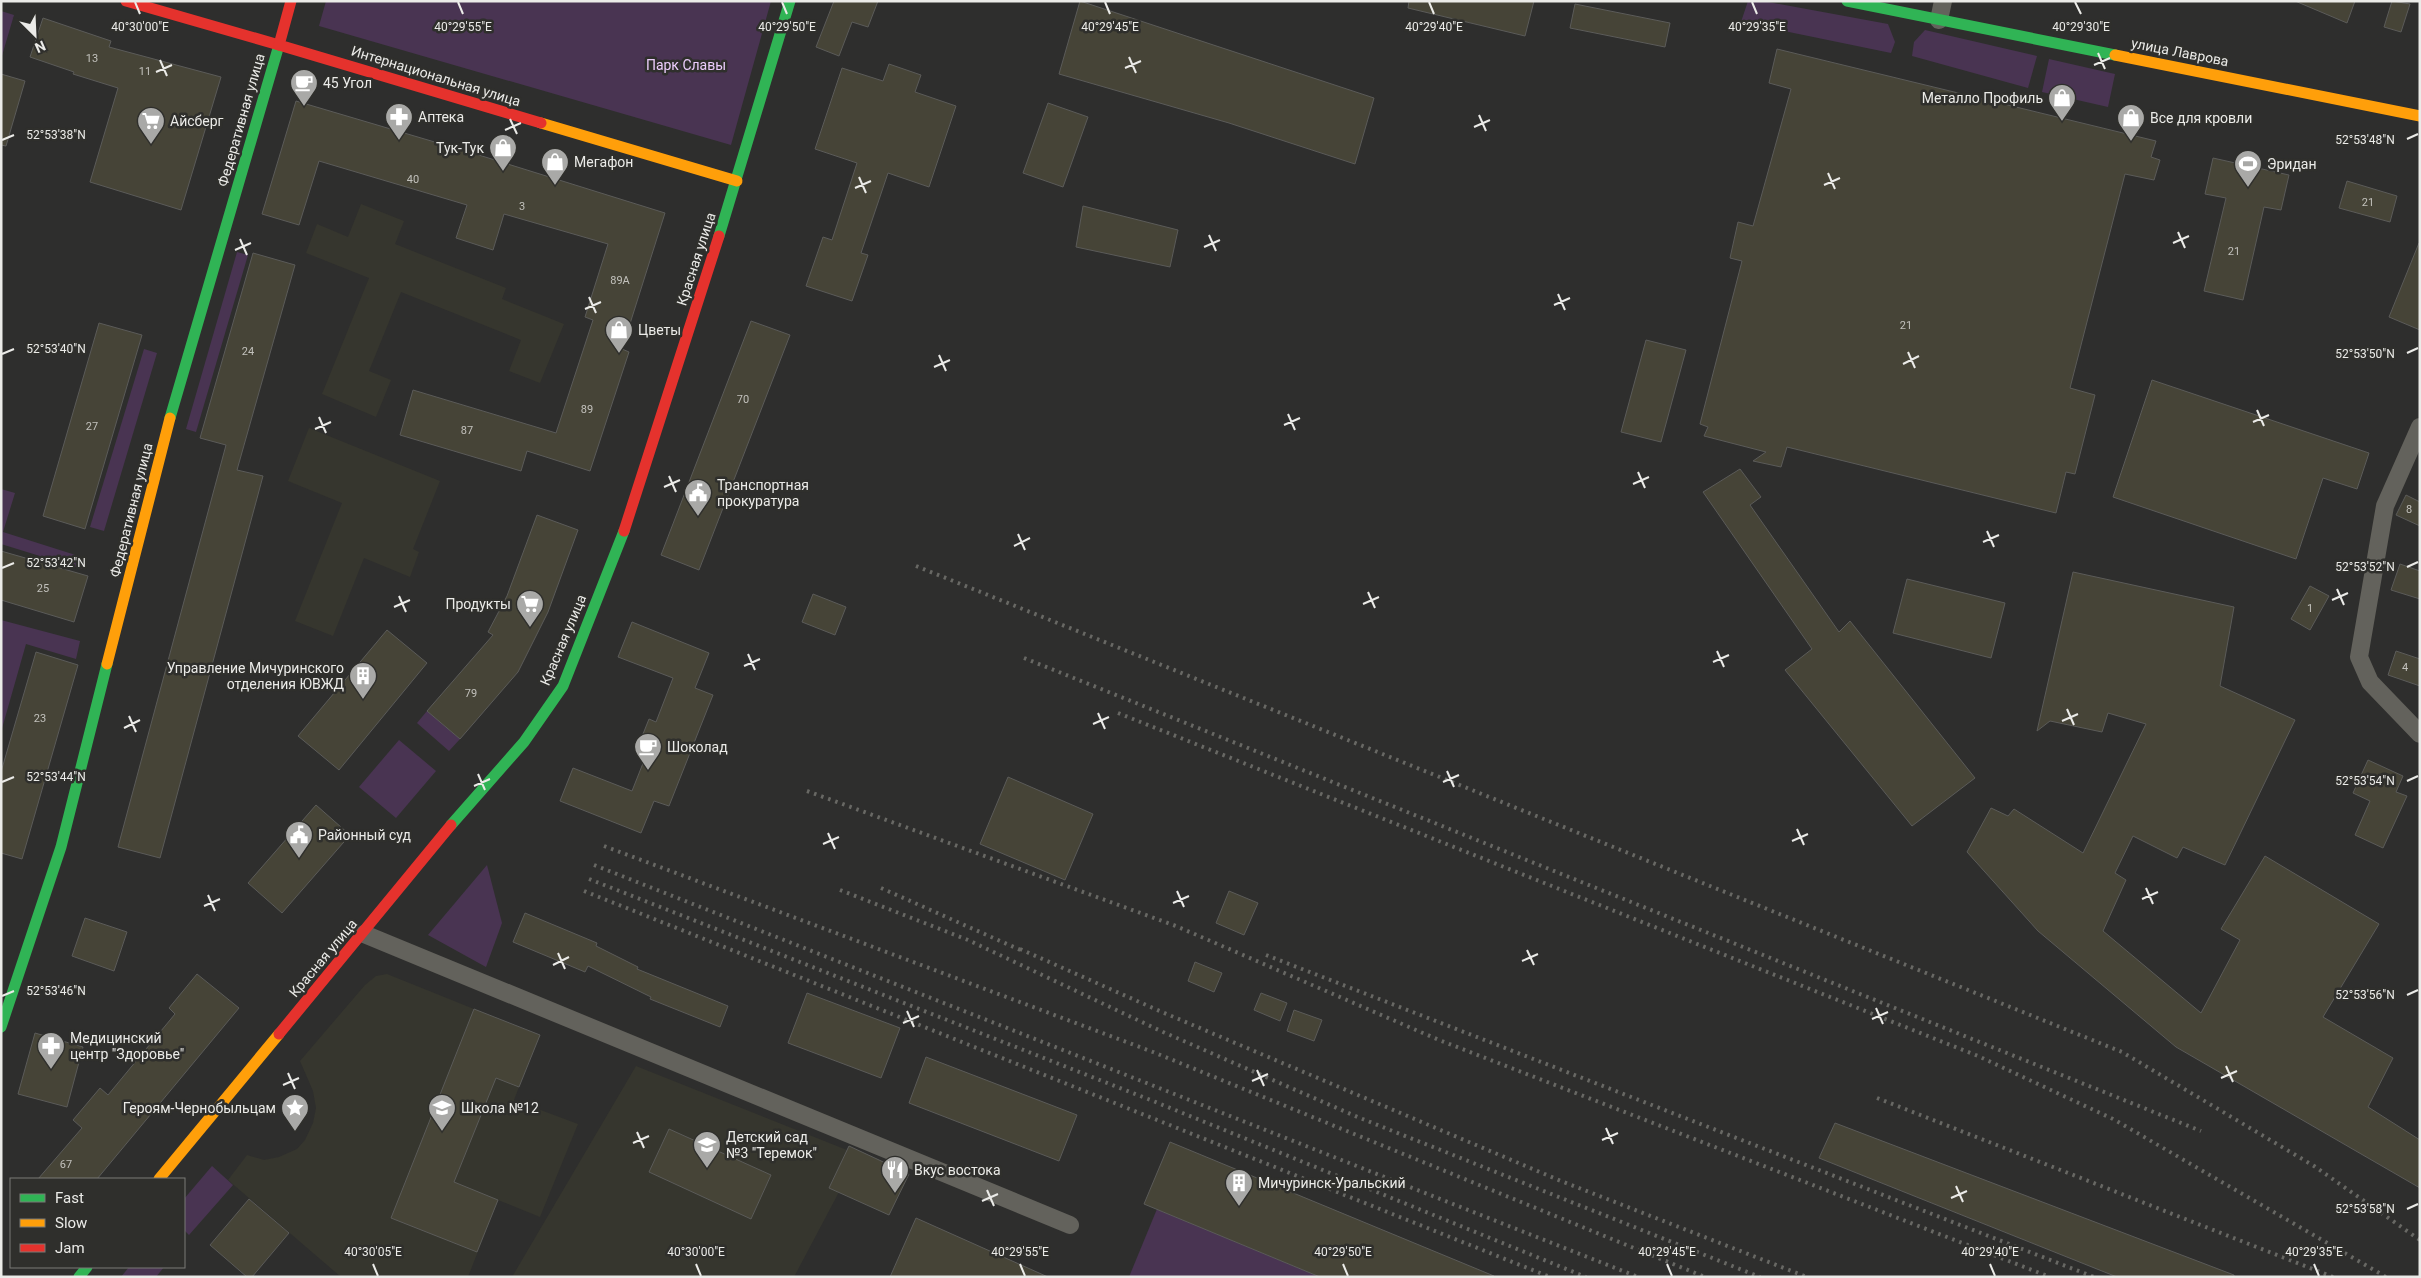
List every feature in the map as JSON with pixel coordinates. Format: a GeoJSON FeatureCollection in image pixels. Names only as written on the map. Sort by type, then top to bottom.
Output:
{"type":"FeatureCollection","features":[{"type":"Feature","properties":{"kind":"main road","name":"Интернациональная улица"},"geometry":{"type":"LineString","coordinates":[[126,1],[279,44],[737,181]]}},
{"type":"Feature","properties":{"kind":"main road","name":"Федеративная улица"},"geometry":{"type":"LineString","coordinates":[[1,1027],[61,847],[164,439],[291,1]]}},
{"type":"Feature","properties":{"kind":"main road","name":"Красная улица"},"geometry":{"type":"LineString","coordinates":[[160,1178],[336,964],[364,934],[482,788],[524,742],[563,686],[622,537],[737,181],[790,1]]}},
{"type":"Feature","properties":{"kind":"main road","name":"улица Лаврова"},"geometry":{"type":"LineString","coordinates":[[1846,1],[2420,116]]}},
{"type":"Feature","properties":{"kind":"street"},"geometry":{"type":"LineString","coordinates":[[1939,20],[1943,1]]}},
{"type":"Feature","properties":{"kind":"street"},"geometry":{"type":"LineString","coordinates":[[2420,427],[2385,506],[2367,600],[2359,657],[2370,682],[2420,734]]}},
{"type":"Feature","properties":{"kind":"street"},"geometry":{"type":"LineString","coordinates":[[364,934],[1070,1225]]}},
{"type":"Feature","properties":{"kind":"shaded area"},"geometry":{"type":"Polygon","coordinates":[[[361,204],[404,221],[395,244],[506,288],[502,299],[564,324],[540,383],[509,371],[521,340],[401,292],[369,371],[391,380],[376,417],[322,394],[369,278],[306,253],[317,224],[348,237],[361,204]]]}},
{"type":"Feature","properties":{"kind":"shaded area"},"geometry":{"type":"Polygon","coordinates":[[[309,428],[440,481],[413,549],[419,552],[410,577],[364,558],[333,636],[295,621],[342,503],[288,481],[309,428]]]}},
{"type":"Feature","properties":{"kind":"shaded area","name":"Школа №12"},"geometry":{"type":"Polygon","coordinates":[[[387,974],[474,1009],[519,1087],[514,1100],[578,1124],[540,1217],[498,1200],[468,1277],[341,1277],[228,1180],[247,1155],[264,1160],[279,1157],[297,1149],[305,1140],[313,1123],[316,1108],[313,1091],[300,1061],[365,985],[376,976],[387,974]]]}},
{"type":"Feature","properties":{"kind":"shaded area","name":"Детский сад №3 \"Теремок\""},"geometry":{"type":"Polygon","coordinates":[[[636,1066],[847,1150],[830,1187],[839,1192],[794,1277],[512,1277],[636,1066]]]}},
{"type":"Feature","properties":{"kind":"green space","name":"Парк Славы"},"geometry":{"type":"Polygon","coordinates":[[[326,1],[771,1],[731,145],[319,26],[326,1]]]}},
{"type":"Feature","properties":{"kind":"green space"},"geometry":{"type":"Polygon","coordinates":[[[1748,1],[1763,1],[1888,24],[1895,42],[1891,53],[1741,22],[1748,1]]]}},
{"type":"Feature","properties":{"kind":"green space"},"geometry":{"type":"Polygon","coordinates":[[[1,11],[14,15],[1,59],[1,11]]]}},
{"type":"Feature","properties":{"kind":"green space"},"geometry":{"type":"Polygon","coordinates":[[[1925,30],[2037,56],[2028,88],[1912,56],[1914,42],[1925,30]]]}},
{"type":"Feature","properties":{"kind":"green space"},"geometry":{"type":"Polygon","coordinates":[[[2049,59],[2115,74],[2108,107],[2042,92],[2049,59]]]}},
{"type":"Feature","properties":{"kind":"green space"},"geometry":{"type":"Polygon","coordinates":[[[237,252],[248,255],[196,432],[186,429],[237,252]]]}},
{"type":"Feature","properties":{"kind":"green space"},"geometry":{"type":"Polygon","coordinates":[[[144,349],[157,353],[104,531],[90,527],[144,349]]]}},
{"type":"Feature","properties":{"kind":"green space"},"geometry":{"type":"Polygon","coordinates":[[[1,489],[15,493],[3,532],[85,558],[82,569],[1,544],[1,489]]]}},
{"type":"Feature","properties":{"kind":"green space"},"geometry":{"type":"Polygon","coordinates":[[[1,620],[80,641],[76,659],[26,644],[1,732],[1,620]]]}},
{"type":"Feature","properties":{"kind":"green space"},"geometry":{"type":"Polygon","coordinates":[[[427,711],[460,739],[449,751],[417,723],[427,711]]]}},
{"type":"Feature","properties":{"kind":"green space"},"geometry":{"type":"Polygon","coordinates":[[[399,740],[436,771],[396,818],[359,787],[399,740]]]}},
{"type":"Feature","properties":{"kind":"green space"},"geometry":{"type":"Polygon","coordinates":[[[487,865],[502,923],[486,967],[428,935],[487,865]]]}},
{"type":"Feature","properties":{"kind":"green space"},"geometry":{"type":"Polygon","coordinates":[[[212,1166],[233,1185],[189,1235],[185,1231],[185,1198],[212,1166]]]}},
{"type":"Feature","properties":{"kind":"green space"},"geometry":{"type":"Polygon","coordinates":[[[1157,1209],[1320,1277],[1129,1277],[1157,1209]]]}},
{"type":"Feature","properties":{"kind":"green space"},"geometry":{"type":"Polygon","coordinates":[[[128,1268],[163,1268],[156,1277],[121,1277],[128,1268]]]}},
{"type":"Feature","properties":{"kind":"building"},"geometry":{"type":"Polygon","coordinates":[[[834,1],[878,1],[868,27],[852,22],[839,56],[816,47],[834,1]]]}},
{"type":"Feature","properties":{"kind":"building"},"geometry":{"type":"Polygon","coordinates":[[[1080,1],[1374,98],[1355,164],[1229,123],[1059,74],[1080,1]]]}},
{"type":"Feature","properties":{"kind":"building"},"geometry":{"type":"Polygon","coordinates":[[[1409,1],[1534,1],[1525,36],[1408,8],[1409,1]]]}},
{"type":"Feature","properties":{"kind":"building"},"geometry":{"type":"Polygon","coordinates":[[[2295,1],[2355,1],[2347,23],[2295,1]]]}},
{"type":"Feature","properties":{"kind":"building"},"geometry":{"type":"Polygon","coordinates":[[[2392,1],[2410,4],[2401,32],[2384,27],[2392,1]]]}},
{"type":"Feature","properties":{"kind":"building"},"geometry":{"type":"Polygon","coordinates":[[[1575,4],[1670,23],[1665,47],[1570,28],[1575,4]]]}},
{"type":"Feature","properties":{"kind":"building","name":"Айсберг"},"geometry":{"type":"Polygon","coordinates":[[[43,18],[111,41],[109,47],[221,77],[181,210],[90,182],[118,88],[73,74],[74,72],[30,57],[43,18]]]}},
{"type":"Feature","properties":{"kind":"building"},"geometry":{"type":"Polygon","coordinates":[[[1777,49],[2156,141],[2151,157],[2160,160],[2154,180],[2125,174],[2070,388],[2095,395],[2075,474],[2066,472],[2056,513],[1787,447],[1781,467],[1753,461],[1766,452],[1704,436],[1708,427],[1700,424],[1742,261],[1730,258],[1738,222],[1753,226],[1791,89],[1769,83],[1777,49]]]}},
{"type":"Feature","properties":{"kind":"building"},"geometry":{"type":"Polygon","coordinates":[[[889,64],[921,75],[915,92],[956,106],[929,187],[888,173],[861,253],[868,255],[852,301],[806,286],[823,237],[832,240],[857,163],[815,149],[842,68],[883,81],[889,64]]]}},
{"type":"Feature","properties":{"kind":"building"},"geometry":{"type":"Polygon","coordinates":[[[1,74],[25,81],[6,146],[1,145],[1,74]]]}},
{"type":"Feature","properties":{"kind":"building"},"geometry":{"type":"Polygon","coordinates":[[[296,101],[665,213],[622,349],[629,352],[590,471],[527,451],[521,471],[400,435],[413,390],[556,433],[593,320],[585,317],[608,244],[504,214],[493,250],[456,238],[467,205],[319,161],[299,225],[262,214],[296,101]]]}},
{"type":"Feature","properties":{"kind":"building"},"geometry":{"type":"Polygon","coordinates":[[[1048,103],[1088,117],[1063,187],[1023,173],[1048,103]]]}},
{"type":"Feature","properties":{"kind":"building"},"geometry":{"type":"Polygon","coordinates":[[[2213,158],[2289,175],[2281,210],[2264,207],[2243,300],[2204,291],[2226,198],[2205,194],[2213,158]]]}},
{"type":"Feature","properties":{"kind":"building"},"geometry":{"type":"Polygon","coordinates":[[[2347,181],[2397,196],[2390,222],[2339,208],[2347,181]]]}},
{"type":"Feature","properties":{"kind":"building"},"geometry":{"type":"Polygon","coordinates":[[[1083,206],[1178,230],[1170,267],[1076,247],[1083,206]]]}},
{"type":"Feature","properties":{"kind":"building"},"geometry":{"type":"Polygon","coordinates":[[[2420,243],[2420,330],[2389,317],[2420,243]]]}},
{"type":"Feature","properties":{"kind":"building"},"geometry":{"type":"Polygon","coordinates":[[[253,253],[295,265],[237,470],[263,476],[160,858],[118,847],[226,445],[200,438],[253,253]]]}},
{"type":"Feature","properties":{"kind":"building"},"geometry":{"type":"Polygon","coordinates":[[[751,321],[790,335],[699,570],[661,555],[751,321]]]}},
{"type":"Feature","properties":{"kind":"building"},"geometry":{"type":"Polygon","coordinates":[[[99,323],[142,335],[85,529],[43,516],[99,323]]]}},
{"type":"Feature","properties":{"kind":"building"},"geometry":{"type":"Polygon","coordinates":[[[1646,340],[1686,350],[1661,442],[1621,432],[1646,340]]]}},
{"type":"Feature","properties":{"kind":"building"},"geometry":{"type":"Polygon","coordinates":[[[2152,380],[2369,453],[2357,489],[2323,478],[2296,559],[2113,497],[2152,380]]]}},
{"type":"Feature","properties":{"kind":"building"},"geometry":{"type":"Polygon","coordinates":[[[1740,469],[1761,497],[1750,505],[1839,632],[1850,621],[1975,778],[1912,826],[1785,670],[1812,649],[1703,492],[1740,469]]]}},
{"type":"Feature","properties":{"kind":"building"},"geometry":{"type":"Polygon","coordinates":[[[2406,495],[2420,502],[2420,526],[2396,515],[2406,495]]]}},
{"type":"Feature","properties":{"kind":"building"},"geometry":{"type":"Polygon","coordinates":[[[537,515],[578,530],[548,612],[518,672],[460,739],[427,711],[493,635],[488,632],[507,596],[537,515]]]}},
{"type":"Feature","properties":{"kind":"building"},"geometry":{"type":"Polygon","coordinates":[[[1,551],[88,576],[74,622],[1,600],[1,551]]]}},
{"type":"Feature","properties":{"kind":"building"},"geometry":{"type":"Polygon","coordinates":[[[2400,564],[2420,571],[2420,599],[2391,590],[2400,564]]]}},
{"type":"Feature","properties":{"kind":"building"},"geometry":{"type":"Polygon","coordinates":[[[2073,572],[2234,607],[2220,686],[2295,720],[2225,865],[2183,847],[2177,858],[2133,836],[2115,873],[2126,880],[2103,931],[2201,1013],[2240,940],[2221,929],[2265,856],[2379,924],[2323,1017],[2393,1058],[2368,1107],[2420,1140],[2420,1188],[2176,1047],[2038,931],[1967,852],[1991,808],[2008,816],[2014,809],[2083,853],[2146,724],[2108,713],[2102,732],[2050,721],[2037,731],[2073,572]]]}},
{"type":"Feature","properties":{"kind":"building"},"geometry":{"type":"Polygon","coordinates":[[[1907,579],[2005,603],[1991,658],[1893,633],[1907,579]]]}},
{"type":"Feature","properties":{"kind":"building"},"geometry":{"type":"Polygon","coordinates":[[[2310,586],[2329,596],[2310,630],[2291,619],[2310,586]]]}},
{"type":"Feature","properties":{"kind":"building"},"geometry":{"type":"Polygon","coordinates":[[[813,594],[846,607],[835,635],[802,622],[813,594]]]}},
{"type":"Feature","properties":{"kind":"building"},"geometry":{"type":"Polygon","coordinates":[[[632,622],[709,653],[695,688],[713,695],[669,806],[654,801],[641,833],[560,801],[573,768],[632,791],[649,748],[639,744],[649,719],[656,722],[673,678],[618,657],[632,622]]]}},
{"type":"Feature","properties":{"kind":"building","name":"Управление Мичуринского отделения ЮВЖД"},"geometry":{"type":"Polygon","coordinates":[[[387,630],[427,663],[339,770],[298,736],[387,630]]]}},
{"type":"Feature","properties":{"kind":"building"},"geometry":{"type":"Polygon","coordinates":[[[2396,651],[2420,659],[2420,686],[2388,675],[2396,651]]]}},
{"type":"Feature","properties":{"kind":"building"},"geometry":{"type":"Polygon","coordinates":[[[36,652],[78,665],[22,859],[1,853],[1,772],[36,652]]]}},
{"type":"Feature","properties":{"kind":"building"},"geometry":{"type":"Polygon","coordinates":[[[2368,760],[2403,776],[2396,792],[2407,796],[2383,848],[2355,835],[2370,801],[2353,793],[2368,760]]]}},
{"type":"Feature","properties":{"kind":"building"},"geometry":{"type":"Polygon","coordinates":[[[1008,777],[1093,814],[1065,880],[980,844],[1008,777]]]}},
{"type":"Feature","properties":{"kind":"building","name":"Районный суд"},"geometry":{"type":"Polygon","coordinates":[[[316,805],[350,835],[282,913],[248,883],[316,805]]]}},
{"type":"Feature","properties":{"kind":"building"},"geometry":{"type":"Polygon","coordinates":[[[1229,891],[1258,903],[1244,935],[1216,923],[1229,891]]]}},
{"type":"Feature","properties":{"kind":"building"},"geometry":{"type":"Polygon","coordinates":[[[525,913],[597,943],[596,946],[638,967],[637,969],[728,1006],[720,1027],[650,999],[651,997],[588,966],[585,972],[513,942],[525,913]]]}},
{"type":"Feature","properties":{"kind":"building"},"geometry":{"type":"Polygon","coordinates":[[[85,918],[127,932],[114,971],[72,956],[85,918]]]}},
{"type":"Feature","properties":{"kind":"building"},"geometry":{"type":"Polygon","coordinates":[[[1195,962],[1222,973],[1214,992],[1188,981],[1195,962]]]}},
{"type":"Feature","properties":{"kind":"building"},"geometry":{"type":"Polygon","coordinates":[[[197,974],[239,1008],[98,1178],[39,1178],[82,1128],[73,1120],[100,1088],[108,1095],[175,1014],[169,1008],[197,974]]]}},
{"type":"Feature","properties":{"kind":"building"},"geometry":{"type":"Polygon","coordinates":[[[807,993],[900,1028],[881,1078],[788,1043],[807,993]]]}},
{"type":"Feature","properties":{"kind":"building"},"geometry":{"type":"Polygon","coordinates":[[[1261,993],[1287,1003],[1280,1021],[1254,1010],[1261,993]]]}},
{"type":"Feature","properties":{"kind":"building"},"geometry":{"type":"Polygon","coordinates":[[[474,1009],[540,1035],[519,1087],[496,1078],[454,1182],[498,1200],[477,1252],[391,1218],[474,1009]]]}},
{"type":"Feature","properties":{"kind":"building"},"geometry":{"type":"Polygon","coordinates":[[[1294,1010],[1322,1020],[1314,1041],[1287,1031],[1294,1010]]]}},
{"type":"Feature","properties":{"kind":"building","name":"Медицинский центр \"Здоровье\""},"geometry":{"type":"Polygon","coordinates":[[[35,1033],[83,1047],[67,1107],[18,1094],[35,1033]]]}},
{"type":"Feature","properties":{"kind":"building"},"geometry":{"type":"Polygon","coordinates":[[[926,1057],[1077,1115],[1059,1161],[909,1103],[926,1057]]]}},
{"type":"Feature","properties":{"kind":"building"},"geometry":{"type":"Polygon","coordinates":[[[1835,1123],[2234,1275],[2234,1277],[2117,1277],[1819,1158],[1835,1123]]]}},
{"type":"Feature","properties":{"kind":"building"},"geometry":{"type":"Polygon","coordinates":[[[669,1129],[771,1175],[751,1219],[649,1172],[669,1129]]]}},
{"type":"Feature","properties":{"kind":"building","name":"Мичуринск-Уральский"},"geometry":{"type":"Polygon","coordinates":[[[1170,1142],[1494,1277],[1320,1277],[1144,1204],[1170,1142]]]}},
{"type":"Feature","properties":{"kind":"building"},"geometry":{"type":"Polygon","coordinates":[[[849,1146],[909,1174],[889,1215],[829,1188],[849,1146]]]}},
{"type":"Feature","properties":{"kind":"building"},"geometry":{"type":"Polygon","coordinates":[[[249,1199],[289,1233],[252,1277],[247,1277],[210,1245],[249,1199]]]}},
{"type":"Feature","properties":{"kind":"building"},"geometry":{"type":"Polygon","coordinates":[[[916,1218],[1048,1277],[890,1277],[916,1218]]]}},
{"type":"Feature","properties":{"kind":"railway"},"geometry":{"type":"LineString","coordinates":[[916,566],[2122,1052],[2314,1166],[2420,1240]]}},
{"type":"Feature","properties":{"kind":"railway"},"geometry":{"type":"LineString","coordinates":[[1024,658],[2201,1131]]}},
{"type":"Feature","properties":{"kind":"railway"},"geometry":{"type":"LineString","coordinates":[[1118,713],[1978,1056],[2113,1119],[2386,1277]]}},
{"type":"Feature","properties":{"kind":"railway"},"geometry":{"type":"LineString","coordinates":[[807,791],[1176,926],[1439,1040],[2050,1277]]}},
{"type":"Feature","properties":{"kind":"railway"},"geometry":{"type":"LineString","coordinates":[[604,846],[1153,1052],[1705,1277]]}},
{"type":"Feature","properties":{"kind":"railway"},"geometry":{"type":"LineString","coordinates":[[594,865],[1638,1277]]}},
{"type":"Feature","properties":{"kind":"railway"},"geometry":{"type":"LineString","coordinates":[[589,879],[1153,1101],[1586,1277]]}},
{"type":"Feature","properties":{"kind":"railway"},"geometry":{"type":"LineString","coordinates":[[881,888],[1025,952]]}},
{"type":"Feature","properties":{"kind":"railway"},"geometry":{"type":"LineString","coordinates":[[840,890],[968,940],[1163,1032],[1360,1118],[1760,1277]]}},
{"type":"Feature","properties":{"kind":"railway"},"geometry":{"type":"LineString","coordinates":[[584,891],[1550,1277]]}},
{"type":"Feature","properties":{"kind":"railway"},"geometry":{"type":"LineString","coordinates":[[1020,949],[1162,1012],[1561,1181],[1807,1277]]}},
{"type":"Feature","properties":{"kind":"railway"},"geometry":{"type":"LineString","coordinates":[[1266,955],[2094,1277]]}},
{"type":"Feature","properties":{"kind":"railway"},"geometry":{"type":"LineString","coordinates":[[1877,1098],[2333,1277]]}},
{"type":"Feature","properties":{"kind":"traffic: fast"},"geometry":{"type":"LineString","coordinates":[[719,236],[790,1]]}},
{"type":"Feature","properties":{"kind":"traffic: fast"},"geometry":{"type":"LineString","coordinates":[[1847,1],[2115,55]]}},
{"type":"Feature","properties":{"kind":"traffic: fast"},"geometry":{"type":"LineString","coordinates":[[170,418],[279,45]]}},
{"type":"Feature","properties":{"kind":"traffic: fast"},"geometry":{"type":"LineString","coordinates":[[451,825],[524,742],[563,686],[624,531]]}},
{"type":"Feature","properties":{"kind":"traffic: fast"},"geometry":{"type":"LineString","coordinates":[[1,1027],[61,847],[107,664]]}},
{"type":"Feature","properties":{"kind":"traffic: fast"},"geometry":{"type":"LineString","coordinates":[[79,1277],[86,1268]]}},
{"type":"Feature","properties":{"kind":"traffic: slow"},"geometry":{"type":"LineString","coordinates":[[2115,55],[2420,116]]}},
{"type":"Feature","properties":{"kind":"traffic: slow"},"geometry":{"type":"LineString","coordinates":[[541,123],[737,181]]}},
{"type":"Feature","properties":{"kind":"traffic: slow"},"geometry":{"type":"LineString","coordinates":[[107,664],[170,418]]}},
{"type":"Feature","properties":{"kind":"traffic: slow"},"geometry":{"type":"LineString","coordinates":[[160,1178],[279,1034]]}},
{"type":"Feature","properties":{"kind":"traffic: jam"},"geometry":{"type":"LineString","coordinates":[[126,1],[279,45]]}},
{"type":"Feature","properties":{"kind":"traffic: jam"},"geometry":{"type":"LineString","coordinates":[[291,1],[279,45],[541,123]]}},
{"type":"Feature","properties":{"kind":"traffic: jam"},"geometry":{"type":"LineString","coordinates":[[624,531],[719,236]]}},
{"type":"Feature","properties":{"kind":"traffic: jam"},"geometry":{"type":"LineString","coordinates":[[279,1034],[451,825]]}},
{"type":"Feature","properties":{"kind":"place","name":"45 Угол"},"geometry":{"type":"Point","coordinates":[304,107]}},
{"type":"Feature","properties":{"kind":"place","name":"Металло Профиль"},"geometry":{"type":"Point","coordinates":[2062,122]}},
{"type":"Feature","properties":{"kind":"place","name":"Аптека"},"geometry":{"type":"Point","coordinates":[399,141]}},
{"type":"Feature","properties":{"kind":"place","name":"Все для кровли"},"geometry":{"type":"Point","coordinates":[2131,142]}},
{"type":"Feature","properties":{"kind":"place","name":"Айсберг"},"geometry":{"type":"Point","coordinates":[151,145]}},
{"type":"Feature","properties":{"kind":"place","name":"Тук-Тук"},"geometry":{"type":"Point","coordinates":[503,172]}},
{"type":"Feature","properties":{"kind":"place","name":"Мегафон"},"geometry":{"type":"Point","coordinates":[555,186]}},
{"type":"Feature","properties":{"kind":"place","name":"Эридан"},"geometry":{"type":"Point","coordinates":[2248,188]}},
{"type":"Feature","properties":{"kind":"place","name":"Цветы"},"geometry":{"type":"Point","coordinates":[619,354]}},
{"type":"Feature","properties":{"kind":"place","name":"Транспортная прокуратура"},"geometry":{"type":"Point","coordinates":[698,517]}},
{"type":"Feature","properties":{"kind":"place","name":"Продукты"},"geometry":{"type":"Point","coordinates":[530,628]}},
{"type":"Feature","properties":{"kind":"place","name":"Управление Мичуринского отделения ЮВЖД"},"geometry":{"type":"Point","coordinates":[363,700]}},
{"type":"Feature","properties":{"kind":"place","name":"Шоколад"},"geometry":{"type":"Point","coordinates":[648,771]}},
{"type":"Feature","properties":{"kind":"place","name":"Районный суд"},"geometry":{"type":"Point","coordinates":[299,859]}},
{"type":"Feature","properties":{"kind":"place","name":"Медицинский центр \"Здоровье\""},"geometry":{"type":"Point","coordinates":[51,1070]}},
{"type":"Feature","properties":{"kind":"place","name":"Героям-Чернобыльцам"},"geometry":{"type":"Point","coordinates":[295,1132]}},
{"type":"Feature","properties":{"kind":"place","name":"Школа №12"},"geometry":{"type":"Point","coordinates":[442,1132]}},
{"type":"Feature","properties":{"kind":"place","name":"Детский сад №3 \"Теремок\""},"geometry":{"type":"Point","coordinates":[707,1169]}},
{"type":"Feature","properties":{"kind":"place","name":"Вкус востока"},"geometry":{"type":"Point","coordinates":[895,1194]}},
{"type":"Feature","properties":{"kind":"place","name":"Мичуринск-Уральский"},"geometry":{"type":"Point","coordinates":[1239,1207]}}]}
